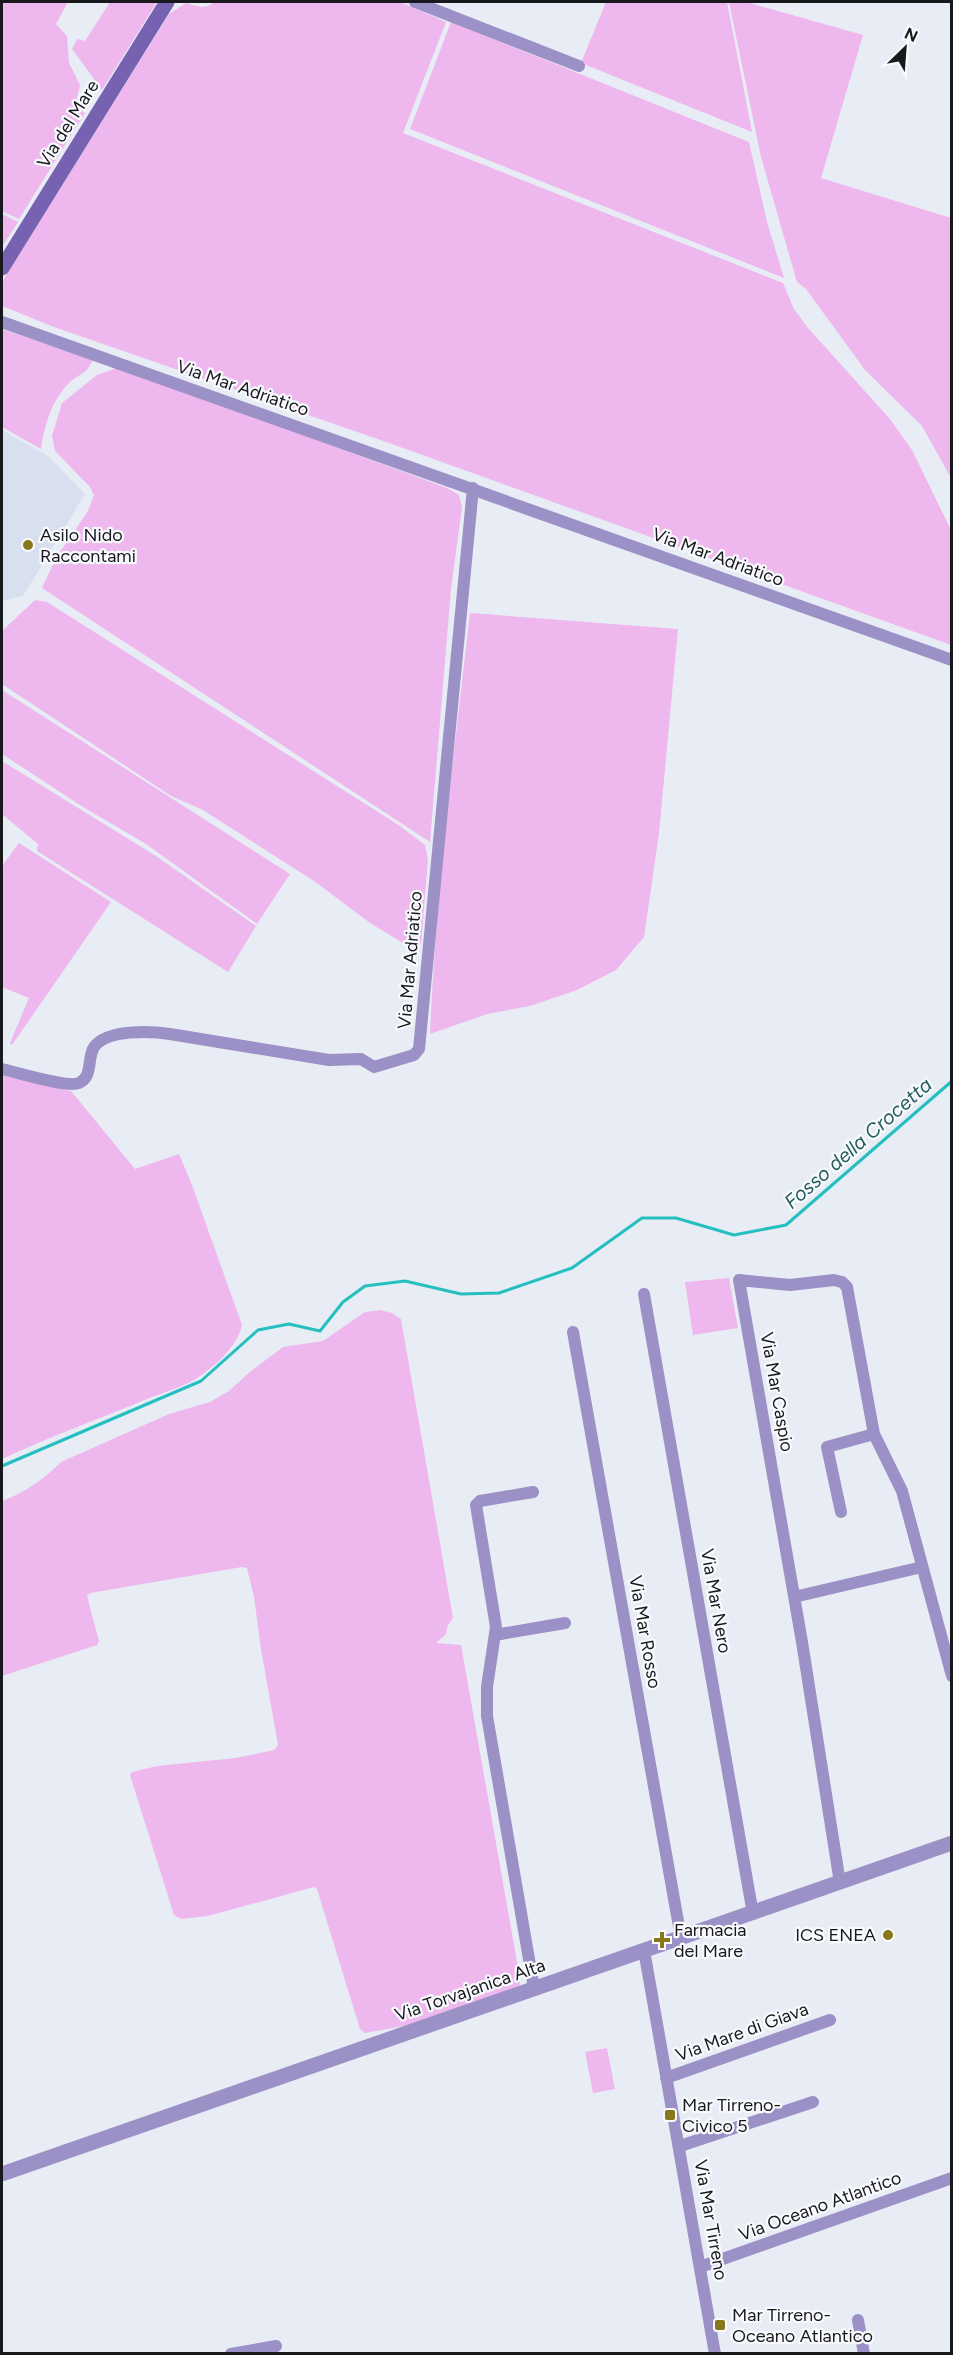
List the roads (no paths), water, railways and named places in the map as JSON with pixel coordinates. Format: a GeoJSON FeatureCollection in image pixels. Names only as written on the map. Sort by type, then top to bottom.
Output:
{"type":"FeatureCollection","features":[{"type":"Feature","properties":{"kind":"main road","name":"Via del Mare"},"geometry":{"type":"LineString","coordinates":[[2,268],[167,2]]}},
{"type":"Feature","properties":{"kind":"street"},"geometry":{"type":"LineString","coordinates":[[415,2],[579,66]]}},
{"type":"Feature","properties":{"kind":"street","name":"Via Mar Adriatico"},"geometry":{"type":"LineString","coordinates":[[2,322],[951,660]]}},
{"type":"Feature","properties":{"kind":"street","name":"Via Mar Adriatico"},"geometry":{"type":"LineString","coordinates":[[2,1069],[66,1084],[78,1084],[87,1076],[91,1054],[100,1041],[117,1035],[144,1032],[170,1034],[329,1060],[361,1059],[374,1067],[414,1055],[419,1049],[473,488]]}},
{"type":"Feature","properties":{"kind":"street","name":"Via Mar Caspio"},"geometry":{"type":"LineString","coordinates":[[840,1882],[739,1280],[783,1285],[834,1280],[846,1286],[874,1434]]}},
{"type":"Feature","properties":{"kind":"street","name":"Via Mar Nero"},"geometry":{"type":"LineString","coordinates":[[644,1294],[753,1914]]}},
{"type":"Feature","properties":{"kind":"street","name":"Via Mar Rosso"},"geometry":{"type":"LineString","coordinates":[[573,1332],[681,1938]]}},
{"type":"Feature","properties":{"kind":"street"},"geometry":{"type":"LineString","coordinates":[[842,1512],[827,1447],[874,1434],[902,1491],[951,1676]]}},
{"type":"Feature","properties":{"kind":"street"},"geometry":{"type":"LineString","coordinates":[[533,1492],[480,1501],[476,1505],[496,1624],[487,1687],[486,1712],[534,1988]]}},
{"type":"Feature","properties":{"kind":"street"},"geometry":{"type":"LineString","coordinates":[[794,1597],[922,1567]]}},
{"type":"Feature","properties":{"kind":"street"},"geometry":{"type":"LineString","coordinates":[[495,1635],[566,1623]]}},
{"type":"Feature","properties":{"kind":"street","name":"Via Torvajanica Alta"},"geometry":{"type":"LineString","coordinates":[[2,2174],[753,1914],[951,1843]]}},
{"type":"Feature","properties":{"kind":"street","name":"Via Mar Tirreno"},"geometry":{"type":"LineString","coordinates":[[644,1950],[715,2354]]}},
{"type":"Feature","properties":{"kind":"street","name":"Via Mare di Giava"},"geometry":{"type":"LineString","coordinates":[[666,2078],[830,2020]]}},
{"type":"Feature","properties":{"kind":"street"},"geometry":{"type":"LineString","coordinates":[[680,2146],[813,2102]]}},
{"type":"Feature","properties":{"kind":"street","name":"Via Oceano Atlantico"},"geometry":{"type":"LineString","coordinates":[[700,2267],[951,2178]]}},
{"type":"Feature","properties":{"kind":"street"},"geometry":{"type":"LineString","coordinates":[[858,2320],[864,2354]]}},
{"type":"Feature","properties":{"kind":"street"},"geometry":{"type":"LineString","coordinates":[[231,2354],[276,2346]]}},
{"type":"Feature","properties":{"kind":"waterway","name":"Fosso della Crocetta"},"geometry":{"type":"LineString","coordinates":[[2,1466],[201,1381],[258,1330],[289,1324],[320,1331],[343,1302],[365,1286],[405,1281],[461,1294],[499,1293],[572,1268],[642,1218],[676,1218],[734,1235],[786,1225],[952,1081]]}},
{"type":"Feature","properties":{"kind":"place","name":"Asilo Nido Raccontami"},"geometry":{"type":"Point","coordinates":[28,545]}},
{"type":"Feature","properties":{"kind":"place","name":"ICS ENEA"},"geometry":{"type":"Point","coordinates":[888,1935]}},
{"type":"Feature","properties":{"kind":"place","name":"Farmacia del Mare"},"geometry":{"type":"Point","coordinates":[662,1940]}},
{"type":"Feature","properties":{"kind":"place","name":"Mar Tirreno- Civico 5"},"geometry":{"type":"Point","coordinates":[670,2115]}},
{"type":"Feature","properties":{"kind":"place","name":"Mar Tirreno- Oceano Atlantico"},"geometry":{"type":"Point","coordinates":[720,2325]}}]}
